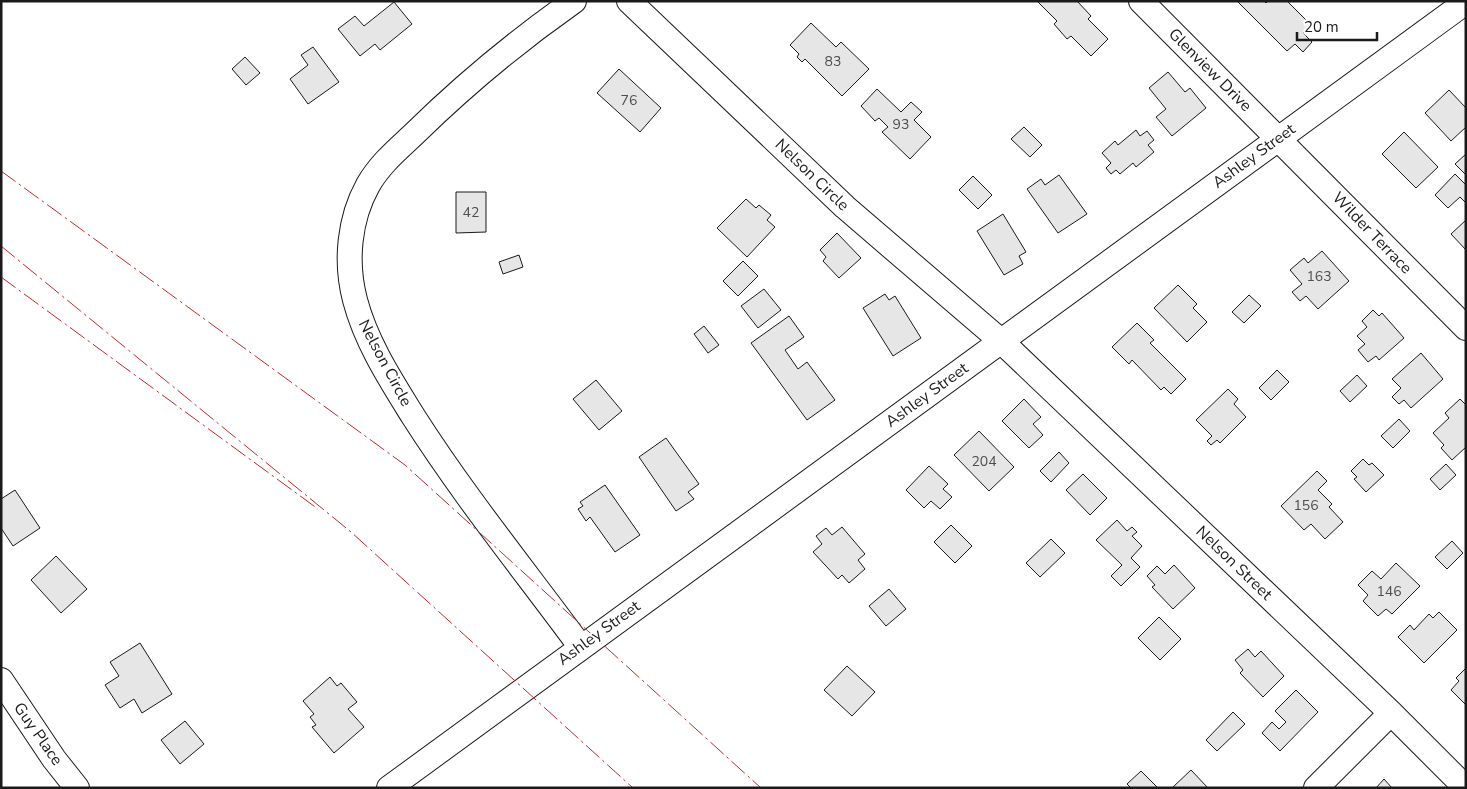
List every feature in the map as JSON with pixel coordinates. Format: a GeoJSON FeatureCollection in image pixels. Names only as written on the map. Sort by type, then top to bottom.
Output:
{"type":"FeatureCollection","features":[{"type":"Feature","properties":{"kind":"street","name":"Nelson Circle"},"geometry":{"type":"LineString","coordinates":[[574,1],[517,43],[476,77],[377,170],[358,209],[351,241],[350,260],[355,299],[361,321],[388,376],[437,452],[580,646]]}},
{"type":"Feature","properties":{"kind":"street","name":"Nelson Circle"},"geometry":{"type":"LineString","coordinates":[[629,1],[845,207],[1001,341]]}},
{"type":"Feature","properties":{"kind":"street","name":"Glenview Drive"},"geometry":{"type":"LineString","coordinates":[[1142,1],[1279,138]]}},
{"type":"Feature","properties":{"kind":"street","name":"Ashley Street"},"geometry":{"type":"LineString","coordinates":[[389,788],[580,646],[1466,2]]}},
{"type":"Feature","properties":{"kind":"street","name":"Wilder Terrace"},"geometry":{"type":"LineString","coordinates":[[1279,138],[1466,328]]}},
{"type":"Feature","properties":{"kind":"street","name":"Nelson Street"},"geometry":{"type":"LineString","coordinates":[[1001,341],[1391,713],[1466,788]]}},
{"type":"Feature","properties":{"kind":"street","name":"Guy Place"},"geometry":{"type":"LineString","coordinates":[[1,680],[49,751],[77,788]]}},
{"type":"Feature","properties":{"kind":"street"},"geometry":{"type":"LineString","coordinates":[[1316,788],[1391,713]]}},
{"type":"Feature","properties":{"kind":"building"},"geometry":{"type":"Polygon","coordinates":[[[1037,1],[1077,1],[1091,16],[1088,19],[1108,39],[1091,56],[1071,36],[1067,39],[1054,24],[1057,21],[1037,1]]]}},
{"type":"Feature","properties":{"kind":"building"},"geometry":{"type":"Polygon","coordinates":[[[1237,1],[1264,1],[1266,3],[1268,1],[1287,1],[1311,25],[1303,33],[1312,42],[1303,52],[1295,44],[1287,51],[1237,1]]]}},
{"type":"Feature","properties":{"kind":"building"},"geometry":{"type":"Polygon","coordinates":[[[394,2],[412,24],[380,50],[375,44],[360,56],[338,29],[355,16],[364,26],[394,2]]]}},
{"type":"Feature","properties":{"kind":"building"},"geometry":{"type":"Polygon","coordinates":[[[811,23],[836,47],[841,42],[869,69],[842,96],[805,59],[802,62],[797,57],[799,54],[790,45],[811,23]]]}},
{"type":"Feature","properties":{"kind":"building"},"geometry":{"type":"Polygon","coordinates":[[[313,47],[339,82],[308,104],[290,79],[308,65],[301,55],[313,47]]]}},
{"type":"Feature","properties":{"kind":"building"},"geometry":{"type":"Polygon","coordinates":[[[245,57],[260,73],[246,85],[232,69],[245,57]]]}},
{"type":"Feature","properties":{"kind":"building"},"geometry":{"type":"Polygon","coordinates":[[[619,69],[661,108],[640,132],[597,93],[619,69]]]}},
{"type":"Feature","properties":{"kind":"building"},"geometry":{"type":"Polygon","coordinates":[[[1168,72],[1185,92],[1190,88],[1206,108],[1172,136],[1156,117],[1166,109],[1149,88],[1168,72]]]}},
{"type":"Feature","properties":{"kind":"building"},"geometry":{"type":"Polygon","coordinates":[[[877,89],[901,112],[911,102],[922,112],[914,120],[931,137],[910,159],[882,132],[888,127],[879,118],[875,121],[861,106],[877,89]]]}},
{"type":"Feature","properties":{"kind":"building"},"geometry":{"type":"Polygon","coordinates":[[[1449,90],[1466,108],[1466,127],[1451,141],[1425,113],[1449,90]]]}},
{"type":"Feature","properties":{"kind":"building"},"geometry":{"type":"Polygon","coordinates":[[[1024,127],[1042,145],[1030,157],[1011,139],[1024,127]]]}},
{"type":"Feature","properties":{"kind":"building"},"geometry":{"type":"Polygon","coordinates":[[[1136,130],[1140,136],[1147,131],[1154,140],[1148,145],[1154,152],[1136,167],[1133,163],[1120,174],[1116,170],[1111,174],[1106,168],[1111,163],[1102,153],[1115,141],[1118,145],[1136,130]]]}},
{"type":"Feature","properties":{"kind":"building"},"geometry":{"type":"Polygon","coordinates":[[[1404,132],[1438,167],[1416,188],[1382,154],[1404,132]]]}},
{"type":"Feature","properties":{"kind":"building"},"geometry":{"type":"Polygon","coordinates":[[[1466,154],[1466,175],[1455,164],[1466,154]]]}},
{"type":"Feature","properties":{"kind":"building"},"geometry":{"type":"Polygon","coordinates":[[[1455,174],[1466,185],[1466,203],[1460,197],[1448,208],[1435,195],[1455,174]]]}},
{"type":"Feature","properties":{"kind":"building"},"geometry":{"type":"Polygon","coordinates":[[[1059,175],[1087,214],[1058,233],[1027,189],[1041,179],[1045,185],[1059,175]]]}},
{"type":"Feature","properties":{"kind":"building"},"geometry":{"type":"Polygon","coordinates":[[[973,176],[992,195],[978,209],[959,190],[973,176]]]}},
{"type":"Feature","properties":{"kind":"building"},"geometry":{"type":"Polygon","coordinates":[[[456,192],[486,192],[486,232],[456,233],[456,192]]]}},
{"type":"Feature","properties":{"kind":"building"},"geometry":{"type":"Polygon","coordinates":[[[746,199],[756,208],[759,205],[771,215],[767,220],[775,227],[747,257],[717,228],[746,199]]]}},
{"type":"Feature","properties":{"kind":"building"},"geometry":{"type":"Polygon","coordinates":[[[1003,214],[1026,252],[1019,256],[1023,264],[1004,275],[977,231],[1003,214]]]}},
{"type":"Feature","properties":{"kind":"building"},"geometry":{"type":"Polygon","coordinates":[[[1466,220],[1466,250],[1451,234],[1466,220]]]}},
{"type":"Feature","properties":{"kind":"building"},"geometry":{"type":"Polygon","coordinates":[[[837,233],[861,258],[839,278],[823,261],[826,257],[820,250],[837,233]]]}},
{"type":"Feature","properties":{"kind":"building"},"geometry":{"type":"Polygon","coordinates":[[[1322,251],[1349,281],[1318,309],[1306,296],[1300,301],[1292,292],[1302,284],[1290,270],[1304,258],[1308,263],[1322,251]]]}},
{"type":"Feature","properties":{"kind":"building"},"geometry":{"type":"Polygon","coordinates":[[[519,255],[523,267],[503,274],[499,262],[519,255]]]}},
{"type":"Feature","properties":{"kind":"building"},"geometry":{"type":"Polygon","coordinates":[[[743,261],[758,276],[738,296],[723,281],[743,261]]]}},
{"type":"Feature","properties":{"kind":"building"},"geometry":{"type":"Polygon","coordinates":[[[1178,285],[1197,304],[1193,308],[1207,322],[1187,342],[1154,308],[1178,285]]]}},
{"type":"Feature","properties":{"kind":"building"},"geometry":{"type":"Polygon","coordinates":[[[764,289],[781,310],[758,328],[741,306],[764,289]]]}},
{"type":"Feature","properties":{"kind":"building"},"geometry":{"type":"Polygon","coordinates":[[[885,294],[889,300],[895,296],[921,338],[893,356],[863,308],[885,294]]]}},
{"type":"Feature","properties":{"kind":"building"},"geometry":{"type":"Polygon","coordinates":[[[1249,295],[1261,306],[1244,323],[1232,312],[1249,295]]]}},
{"type":"Feature","properties":{"kind":"building"},"geometry":{"type":"Polygon","coordinates":[[[1373,310],[1379,316],[1382,313],[1404,338],[1379,360],[1376,356],[1368,362],[1358,350],[1365,344],[1357,336],[1367,327],[1362,321],[1373,310]]]}},
{"type":"Feature","properties":{"kind":"building"},"geometry":{"type":"Polygon","coordinates":[[[789,316],[804,337],[785,350],[798,369],[807,362],[835,400],[807,420],[751,343],[789,316]]]}},
{"type":"Feature","properties":{"kind":"building"},"geometry":{"type":"Polygon","coordinates":[[[1137,323],[1154,340],[1150,343],[1186,379],[1171,394],[1164,387],[1161,390],[1132,360],[1129,364],[1112,347],[1137,323]]]}},
{"type":"Feature","properties":{"kind":"building"},"geometry":{"type":"Polygon","coordinates":[[[704,326],[719,345],[708,353],[694,334],[704,326]]]}},
{"type":"Feature","properties":{"kind":"building"},"geometry":{"type":"Polygon","coordinates":[[[1421,353],[1443,379],[1411,408],[1404,400],[1399,404],[1392,397],[1401,388],[1392,379],[1421,353]]]}},
{"type":"Feature","properties":{"kind":"building"},"geometry":{"type":"Polygon","coordinates":[[[1277,370],[1289,382],[1271,400],[1259,388],[1277,370]]]}},
{"type":"Feature","properties":{"kind":"building"},"geometry":{"type":"Polygon","coordinates":[[[1357,375],[1367,386],[1350,402],[1340,391],[1357,375]]]}},
{"type":"Feature","properties":{"kind":"building"},"geometry":{"type":"Polygon","coordinates":[[[596,380],[622,411],[599,430],[573,399],[596,380]]]}},
{"type":"Feature","properties":{"kind":"building"},"geometry":{"type":"Polygon","coordinates":[[[1228,389],[1238,399],[1234,404],[1246,417],[1220,443],[1217,440],[1211,445],[1207,441],[1212,436],[1196,420],[1228,389]]]}},
{"type":"Feature","properties":{"kind":"building"},"geometry":{"type":"Polygon","coordinates":[[[1024,399],[1041,417],[1033,424],[1043,435],[1029,448],[1002,421],[1024,399]]]}},
{"type":"Feature","properties":{"kind":"building"},"geometry":{"type":"Polygon","coordinates":[[[1460,399],[1466,405],[1466,447],[1452,460],[1441,448],[1444,445],[1433,433],[1449,418],[1445,413],[1460,399]]]}},
{"type":"Feature","properties":{"kind":"building"},"geometry":{"type":"Polygon","coordinates":[[[1399,419],[1410,431],[1393,448],[1381,436],[1399,419]]]}},
{"type":"Feature","properties":{"kind":"building"},"geometry":{"type":"Polygon","coordinates":[[[979,431],[1014,467],[989,491],[954,455],[979,431]]]}},
{"type":"Feature","properties":{"kind":"building"},"geometry":{"type":"Polygon","coordinates":[[[666,438],[699,484],[688,492],[694,499],[676,511],[639,457],[666,438]]]}},
{"type":"Feature","properties":{"kind":"building"},"geometry":{"type":"Polygon","coordinates":[[[1059,452],[1069,463],[1051,482],[1040,471],[1059,452]]]}},
{"type":"Feature","properties":{"kind":"building"},"geometry":{"type":"Polygon","coordinates":[[[1363,459],[1369,465],[1372,463],[1384,475],[1366,492],[1354,479],[1357,477],[1351,471],[1363,459]]]}},
{"type":"Feature","properties":{"kind":"building"},"geometry":{"type":"Polygon","coordinates":[[[1446,464],[1456,475],[1440,490],[1430,479],[1446,464]]]}},
{"type":"Feature","properties":{"kind":"building"},"geometry":{"type":"Polygon","coordinates":[[[929,466],[948,484],[943,489],[952,497],[940,509],[931,501],[924,508],[906,490],[929,466]]]}},
{"type":"Feature","properties":{"kind":"building"},"geometry":{"type":"Polygon","coordinates":[[[1317,471],[1327,481],[1318,490],[1332,504],[1329,507],[1343,522],[1325,539],[1311,524],[1304,530],[1281,506],[1317,471]]]}},
{"type":"Feature","properties":{"kind":"building"},"geometry":{"type":"Polygon","coordinates":[[[1083,474],[1107,498],[1090,515],[1066,490],[1083,474]]]}},
{"type":"Feature","properties":{"kind":"building"},"geometry":{"type":"Polygon","coordinates":[[[605,485],[640,535],[615,552],[590,517],[586,521],[578,509],[583,506],[580,502],[605,485]]]}},
{"type":"Feature","properties":{"kind":"building"},"geometry":{"type":"Polygon","coordinates":[[[15,490],[40,528],[13,546],[1,528],[1,499],[15,490]]]}},
{"type":"Feature","properties":{"kind":"building"},"geometry":{"type":"Polygon","coordinates":[[[1117,520],[1127,531],[1132,527],[1137,532],[1132,536],[1142,546],[1131,558],[1140,567],[1121,586],[1111,576],[1122,565],[1096,540],[1117,520]]]}},
{"type":"Feature","properties":{"kind":"building"},"geometry":{"type":"Polygon","coordinates":[[[951,525],[972,546],[955,563],[934,542],[951,525]]]}},
{"type":"Feature","properties":{"kind":"building"},"geometry":{"type":"Polygon","coordinates":[[[842,527],[865,554],[858,560],[865,569],[849,583],[842,575],[838,579],[813,552],[822,544],[816,536],[826,528],[832,535],[842,527]]]}},
{"type":"Feature","properties":{"kind":"building"},"geometry":{"type":"Polygon","coordinates":[[[1051,539],[1065,553],[1040,577],[1026,563],[1051,539]]]}},
{"type":"Feature","properties":{"kind":"building"},"geometry":{"type":"Polygon","coordinates":[[[1452,541],[1463,553],[1447,569],[1435,557],[1452,541]]]}},
{"type":"Feature","properties":{"kind":"building"},"geometry":{"type":"Polygon","coordinates":[[[56,556],[87,589],[61,613],[31,580],[56,556]]]}},
{"type":"Feature","properties":{"kind":"building"},"geometry":{"type":"Polygon","coordinates":[[[1396,563],[1420,586],[1392,614],[1386,609],[1378,616],[1363,601],[1368,595],[1358,585],[1372,571],[1381,579],[1396,563]]]}},
{"type":"Feature","properties":{"kind":"building"},"geometry":{"type":"Polygon","coordinates":[[[1174,565],[1195,588],[1173,609],[1152,587],[1155,585],[1147,576],[1157,566],[1165,574],[1174,565]]]}},
{"type":"Feature","properties":{"kind":"building"},"geometry":{"type":"Polygon","coordinates":[[[889,589],[906,609],[886,626],[869,606],[889,589]]]}},
{"type":"Feature","properties":{"kind":"building"},"geometry":{"type":"Polygon","coordinates":[[[1439,612],[1457,630],[1424,663],[1398,637],[1410,625],[1414,630],[1429,614],[1433,618],[1439,612]]]}},
{"type":"Feature","properties":{"kind":"building"},"geometry":{"type":"Polygon","coordinates":[[[1159,617],[1181,639],[1160,660],[1138,638],[1159,617]]]}},
{"type":"Feature","properties":{"kind":"building"},"geometry":{"type":"Polygon","coordinates":[[[140,643],[172,694],[142,713],[134,699],[120,708],[105,685],[119,676],[110,662],[140,643]]]}},
{"type":"Feature","properties":{"kind":"building"},"geometry":{"type":"Polygon","coordinates":[[[1248,649],[1255,657],[1261,651],[1284,676],[1263,697],[1240,673],[1243,670],[1235,660],[1248,649]]]}},
{"type":"Feature","properties":{"kind":"building"},"geometry":{"type":"Polygon","coordinates":[[[847,666],[875,692],[852,716],[824,690],[847,666]]]}},
{"type":"Feature","properties":{"kind":"building"},"geometry":{"type":"Polygon","coordinates":[[[1466,668],[1466,705],[1451,690],[1459,681],[1456,678],[1466,668]]]}},
{"type":"Feature","properties":{"kind":"building"},"geometry":{"type":"Polygon","coordinates":[[[330,677],[337,686],[341,683],[357,702],[348,709],[364,727],[334,753],[312,727],[316,725],[310,717],[314,714],[303,701],[330,677]]]}},
{"type":"Feature","properties":{"kind":"building"},"geometry":{"type":"Polygon","coordinates":[[[1296,690],[1318,712],[1280,751],[1262,733],[1272,722],[1279,729],[1286,722],[1275,711],[1296,690]]]}},
{"type":"Feature","properties":{"kind":"building"},"geometry":{"type":"Polygon","coordinates":[[[1233,712],[1245,724],[1217,751],[1206,740],[1233,712]]]}},
{"type":"Feature","properties":{"kind":"building"},"geometry":{"type":"Polygon","coordinates":[[[185,721],[204,744],[180,764],[161,740],[185,721]]]}},
{"type":"Feature","properties":{"kind":"building"},"geometry":{"type":"Polygon","coordinates":[[[1191,770],[1208,788],[1173,788],[1173,787],[1191,770]]]}},
{"type":"Feature","properties":{"kind":"building"},"geometry":{"type":"Polygon","coordinates":[[[1141,771],[1158,788],[1131,788],[1127,784],[1141,771]]]}},
{"type":"Feature","properties":{"kind":"building"},"geometry":{"type":"Polygon","coordinates":[[[1384,779],[1392,788],[1376,788],[1384,779]]]}},
{"type":"Feature","properties":{"kind":"power"},"geometry":{"type":"LineString","coordinates":[[1,171],[405,465],[761,788]]}},
{"type":"Feature","properties":{"kind":"power"},"geometry":{"type":"LineString","coordinates":[[1,246],[351,532],[633,788]]}},
{"type":"Feature","properties":{"kind":"power"},"geometry":{"type":"LineString","coordinates":[[1,277],[318,509]]}}]}
